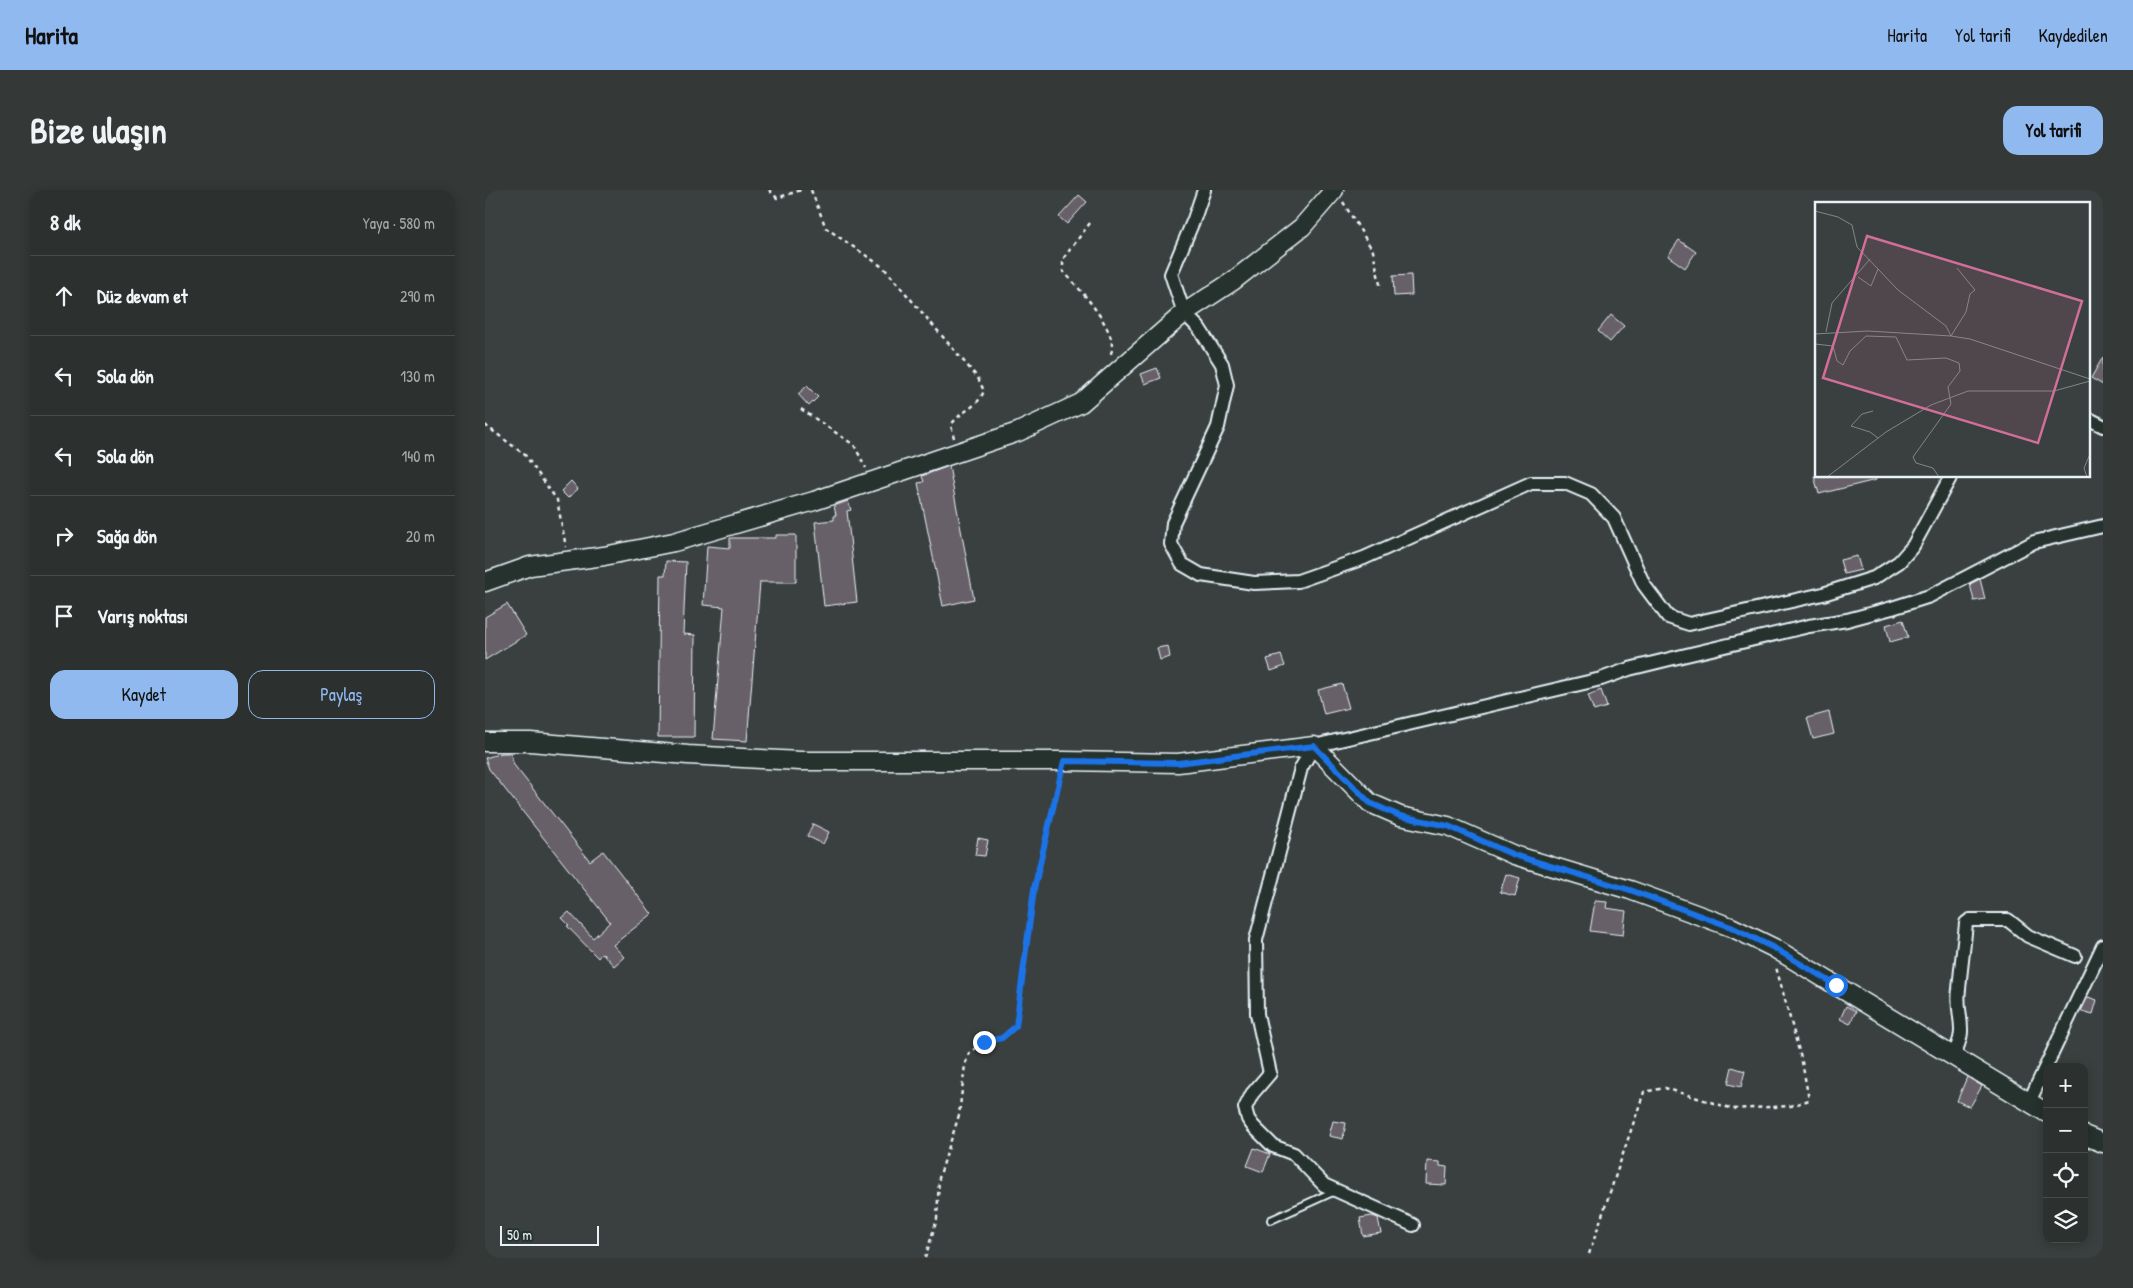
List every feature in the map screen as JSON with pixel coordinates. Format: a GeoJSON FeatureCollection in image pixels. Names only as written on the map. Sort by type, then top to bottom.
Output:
{"type":"FeatureCollection","features":[{"type":"Feature","properties":{"kind":"main road"},"geometry":{"type":"LineString","coordinates":[[485,582],[530,566],[604,556],[674,542],[814,501],[1018,432],[1081,403],[1184,313],[1233,282],[1302,227],[1337,194]]}},
{"type":"Feature","properties":{"kind":"main road"},"geometry":{"type":"LineString","coordinates":[[485,742],[530,742],[688,755],[800,761],[1178,763],[1314,746],[1370,803],[1400,816],[1448,826],[1514,855],[1630,890],[1731,927],[1770,946],[2043,1111]]}},
{"type":"Feature","properties":{"kind":"main road"},"geometry":{"type":"LineString","coordinates":[[2088,1137],[2103,1143]]}},
{"type":"Feature","properties":{"kind":"street"},"geometry":{"type":"LineString","coordinates":[[1204,190],[1194,220],[1171,274],[1184,313],[1199,328],[1222,364],[1227,385],[1218,427],[1173,523],[1171,544],[1182,564],[1201,575],[1254,583],[1298,581],[1372,554],[1531,483],[1565,483],[1591,494],[1614,518],[1644,585],[1668,617],[1689,624],[1823,594],[1874,578],[1899,562],[1913,546],[1950,478]]}},
{"type":"Feature","properties":{"kind":"street"},"geometry":{"type":"LineString","coordinates":[[2091,420],[2103,426]]}},
{"type":"Feature","properties":{"kind":"street"},"geometry":{"type":"LineString","coordinates":[[1413,1225],[1323,1185],[1294,1154],[1273,1146],[1248,1119],[1245,1108],[1252,1094],[1270,1073],[1257,1014],[1256,940],[1301,768],[1314,746],[1591,681],[1682,656],[1871,614],[1930,596],[2034,542],[2103,526]]}},
{"type":"Feature","properties":{"kind":"street"},"geometry":{"type":"LineString","coordinates":[[1952,1056],[1960,1044],[1962,1035],[1958,991],[1966,924],[1970,920],[2008,920],[2028,936],[2075,956]]}},
{"type":"Feature","properties":{"kind":"street"},"geometry":{"type":"LineString","coordinates":[[2029,1102],[2103,946]]}},
{"type":"Feature","properties":{"kind":"lane"},"geometry":{"type":"LineString","coordinates":[[1271,1220],[1336,1191]]}},
{"type":"Feature","properties":{"kind":"path"},"geometry":{"type":"LineString","coordinates":[[769,190],[777,198],[801,190]]}},
{"type":"Feature","properties":{"kind":"path"},"geometry":{"type":"LineString","coordinates":[[811,190],[826,228],[884,268],[978,378],[983,391],[979,402],[957,416],[951,424],[956,452]]}},
{"type":"Feature","properties":{"kind":"path"},"geometry":{"type":"LineString","coordinates":[[1337,194],[1373,251],[1381,289]]}},
{"type":"Feature","properties":{"kind":"path"},"geometry":{"type":"LineString","coordinates":[[1090,223],[1063,259],[1063,271],[1088,299],[1111,336],[1113,347],[1110,356]]}},
{"type":"Feature","properties":{"kind":"path"},"geometry":{"type":"LineString","coordinates":[[801,409],[854,445],[873,481]]}},
{"type":"Feature","properties":{"kind":"path"},"geometry":{"type":"LineString","coordinates":[[485,425],[525,456],[557,500],[568,561]]}},
{"type":"Feature","properties":{"kind":"path"},"geometry":{"type":"LineString","coordinates":[[925,1258],[937,1218],[939,1178],[959,1115],[965,1065],[969,1053],[984,1042],[1002,1038],[1016,1026],[1034,889],[1064,761]]}},
{"type":"Feature","properties":{"kind":"path"},"geometry":{"type":"LineString","coordinates":[[1589,1254],[1643,1092],[1665,1088],[1733,1109],[1791,1106],[1809,1100],[1802,1062],[1770,946]]}},
{"type":"Feature","properties":{"kind":"building"},"geometry":{"type":"Polygon","coordinates":[[[1079,195],[1087,202],[1067,224],[1059,217],[1079,195]]]}},
{"type":"Feature","properties":{"kind":"building"},"geometry":{"type":"Polygon","coordinates":[[[1679,240],[1696,252],[1685,268],[1668,256],[1679,240]]]}},
{"type":"Feature","properties":{"kind":"building"},"geometry":{"type":"Polygon","coordinates":[[[1411,275],[1412,295],[1394,296],[1393,276],[1411,275]]]}},
{"type":"Feature","properties":{"kind":"building"},"geometry":{"type":"Polygon","coordinates":[[[1611,315],[1624,326],[1610,342],[1598,331],[1611,315]]]}},
{"type":"Feature","properties":{"kind":"building"},"geometry":{"type":"Polygon","coordinates":[[[2103,357],[2103,385],[2091,378],[2103,357]]]}},
{"type":"Feature","properties":{"kind":"building"},"geometry":{"type":"Polygon","coordinates":[[[1157,368],[1161,378],[1145,384],[1141,374],[1157,368]]]}},
{"type":"Feature","properties":{"kind":"building"},"geometry":{"type":"Polygon","coordinates":[[[807,386],[818,397],[809,406],[798,394],[807,386]]]}},
{"type":"Feature","properties":{"kind":"building"},"geometry":{"type":"Polygon","coordinates":[[[949,466],[974,599],[943,606],[918,483],[924,482],[922,476],[949,466]]]}},
{"type":"Feature","properties":{"kind":"building"},"geometry":{"type":"Polygon","coordinates":[[[1814,476],[1815,478],[1876,478],[1876,480],[1819,494],[1814,476]]]}},
{"type":"Feature","properties":{"kind":"building"},"geometry":{"type":"Polygon","coordinates":[[[571,481],[578,489],[568,498],[561,491],[571,481]]]}},
{"type":"Feature","properties":{"kind":"building"},"geometry":{"type":"Polygon","coordinates":[[[848,501],[851,510],[847,511],[857,602],[824,606],[815,522],[834,520],[834,515],[836,515],[834,506],[848,501]]]}},
{"type":"Feature","properties":{"kind":"building"},"geometry":{"type":"Polygon","coordinates":[[[776,535],[796,535],[796,582],[760,582],[747,741],[713,739],[724,607],[703,605],[707,546],[730,548],[730,538],[776,538],[776,535]]]}},
{"type":"Feature","properties":{"kind":"building"},"geometry":{"type":"Polygon","coordinates":[[[1857,556],[1861,570],[1844,574],[1840,560],[1857,556]]]}},
{"type":"Feature","properties":{"kind":"building"},"geometry":{"type":"Polygon","coordinates":[[[666,561],[686,562],[683,634],[695,635],[694,737],[658,737],[660,575],[665,575],[666,561]]]}},
{"type":"Feature","properties":{"kind":"building"},"geometry":{"type":"Polygon","coordinates":[[[1980,579],[1985,599],[1974,601],[1970,584],[1980,579]]]}},
{"type":"Feature","properties":{"kind":"building"},"geometry":{"type":"Polygon","coordinates":[[[507,604],[526,635],[485,660],[485,617],[507,604]]]}},
{"type":"Feature","properties":{"kind":"building"},"geometry":{"type":"Polygon","coordinates":[[[1903,620],[1908,637],[1890,642],[1886,625],[1903,620]]]}},
{"type":"Feature","properties":{"kind":"building"},"geometry":{"type":"Polygon","coordinates":[[[1168,646],[1170,657],[1160,660],[1157,648],[1168,646]]]}},
{"type":"Feature","properties":{"kind":"building"},"geometry":{"type":"Polygon","coordinates":[[[1281,655],[1285,666],[1271,671],[1267,659],[1281,655]]]}},
{"type":"Feature","properties":{"kind":"building"},"geometry":{"type":"Polygon","coordinates":[[[1342,684],[1349,708],[1324,714],[1318,690],[1342,684]]]}},
{"type":"Feature","properties":{"kind":"building"},"geometry":{"type":"Polygon","coordinates":[[[1601,690],[1607,707],[1594,711],[1588,695],[1601,690]]]}},
{"type":"Feature","properties":{"kind":"building"},"geometry":{"type":"Polygon","coordinates":[[[1829,712],[1834,734],[1813,739],[1807,718],[1829,712]]]}},
{"type":"Feature","properties":{"kind":"building"},"geometry":{"type":"Polygon","coordinates":[[[502,753],[510,753],[514,765],[590,861],[603,851],[652,914],[613,945],[624,957],[614,966],[602,953],[598,958],[567,926],[569,925],[562,918],[569,912],[593,938],[610,922],[489,769],[485,758],[502,753]]]}},
{"type":"Feature","properties":{"kind":"building"},"geometry":{"type":"Polygon","coordinates":[[[813,824],[829,832],[823,844],[807,836],[813,824]]]}},
{"type":"Feature","properties":{"kind":"building"},"geometry":{"type":"Polygon","coordinates":[[[978,838],[988,840],[985,856],[975,855],[978,838]]]}},
{"type":"Feature","properties":{"kind":"building"},"geometry":{"type":"Polygon","coordinates":[[[1506,874],[1520,878],[1515,896],[1500,892],[1506,874]]]}},
{"type":"Feature","properties":{"kind":"building"},"geometry":{"type":"Polygon","coordinates":[[[1595,901],[1607,902],[1606,908],[1626,911],[1623,935],[1590,931],[1595,901]]]}},
{"type":"Feature","properties":{"kind":"building"},"geometry":{"type":"Polygon","coordinates":[[[2088,997],[2097,1000],[2093,1014],[2081,1011],[2088,997]]]}},
{"type":"Feature","properties":{"kind":"building"},"geometry":{"type":"Polygon","coordinates":[[[1846,1006],[1856,1011],[1850,1024],[1840,1019],[1846,1006]]]}},
{"type":"Feature","properties":{"kind":"building"},"geometry":{"type":"Polygon","coordinates":[[[1732,1067],[1745,1071],[1741,1087],[1728,1084],[1732,1067]]]}},
{"type":"Feature","properties":{"kind":"building"},"geometry":{"type":"Polygon","coordinates":[[[1967,1077],[1982,1086],[1970,1107],[1957,1101],[1967,1077]]]}},
{"type":"Feature","properties":{"kind":"building"},"geometry":{"type":"Polygon","coordinates":[[[1333,1121],[1346,1123],[1343,1139],[1329,1136],[1333,1121]]]}},
{"type":"Feature","properties":{"kind":"building"},"geometry":{"type":"Polygon","coordinates":[[[1254,1148],[1270,1154],[1263,1172],[1247,1166],[1254,1148]]]}},
{"type":"Feature","properties":{"kind":"building"},"geometry":{"type":"Polygon","coordinates":[[[1427,1161],[1440,1162],[1440,1166],[1447,1167],[1446,1185],[1426,1184],[1427,1161]]]}},
{"type":"Feature","properties":{"kind":"building"},"geometry":{"type":"Polygon","coordinates":[[[1372,1216],[1378,1218],[1381,1233],[1363,1236],[1360,1218],[1372,1216]]]}},
{"type":"Feature","properties":{"kind":"route"},"geometry":{"type":"LineString","coordinates":[[984,1042],[1002,1038],[1016,1026],[1034,889],[1064,761],[1178,763],[1314,746],[1370,803],[1400,816],[1448,826],[1514,855],[1630,890],[1731,927],[1774,948],[1836,985]]}}]}
